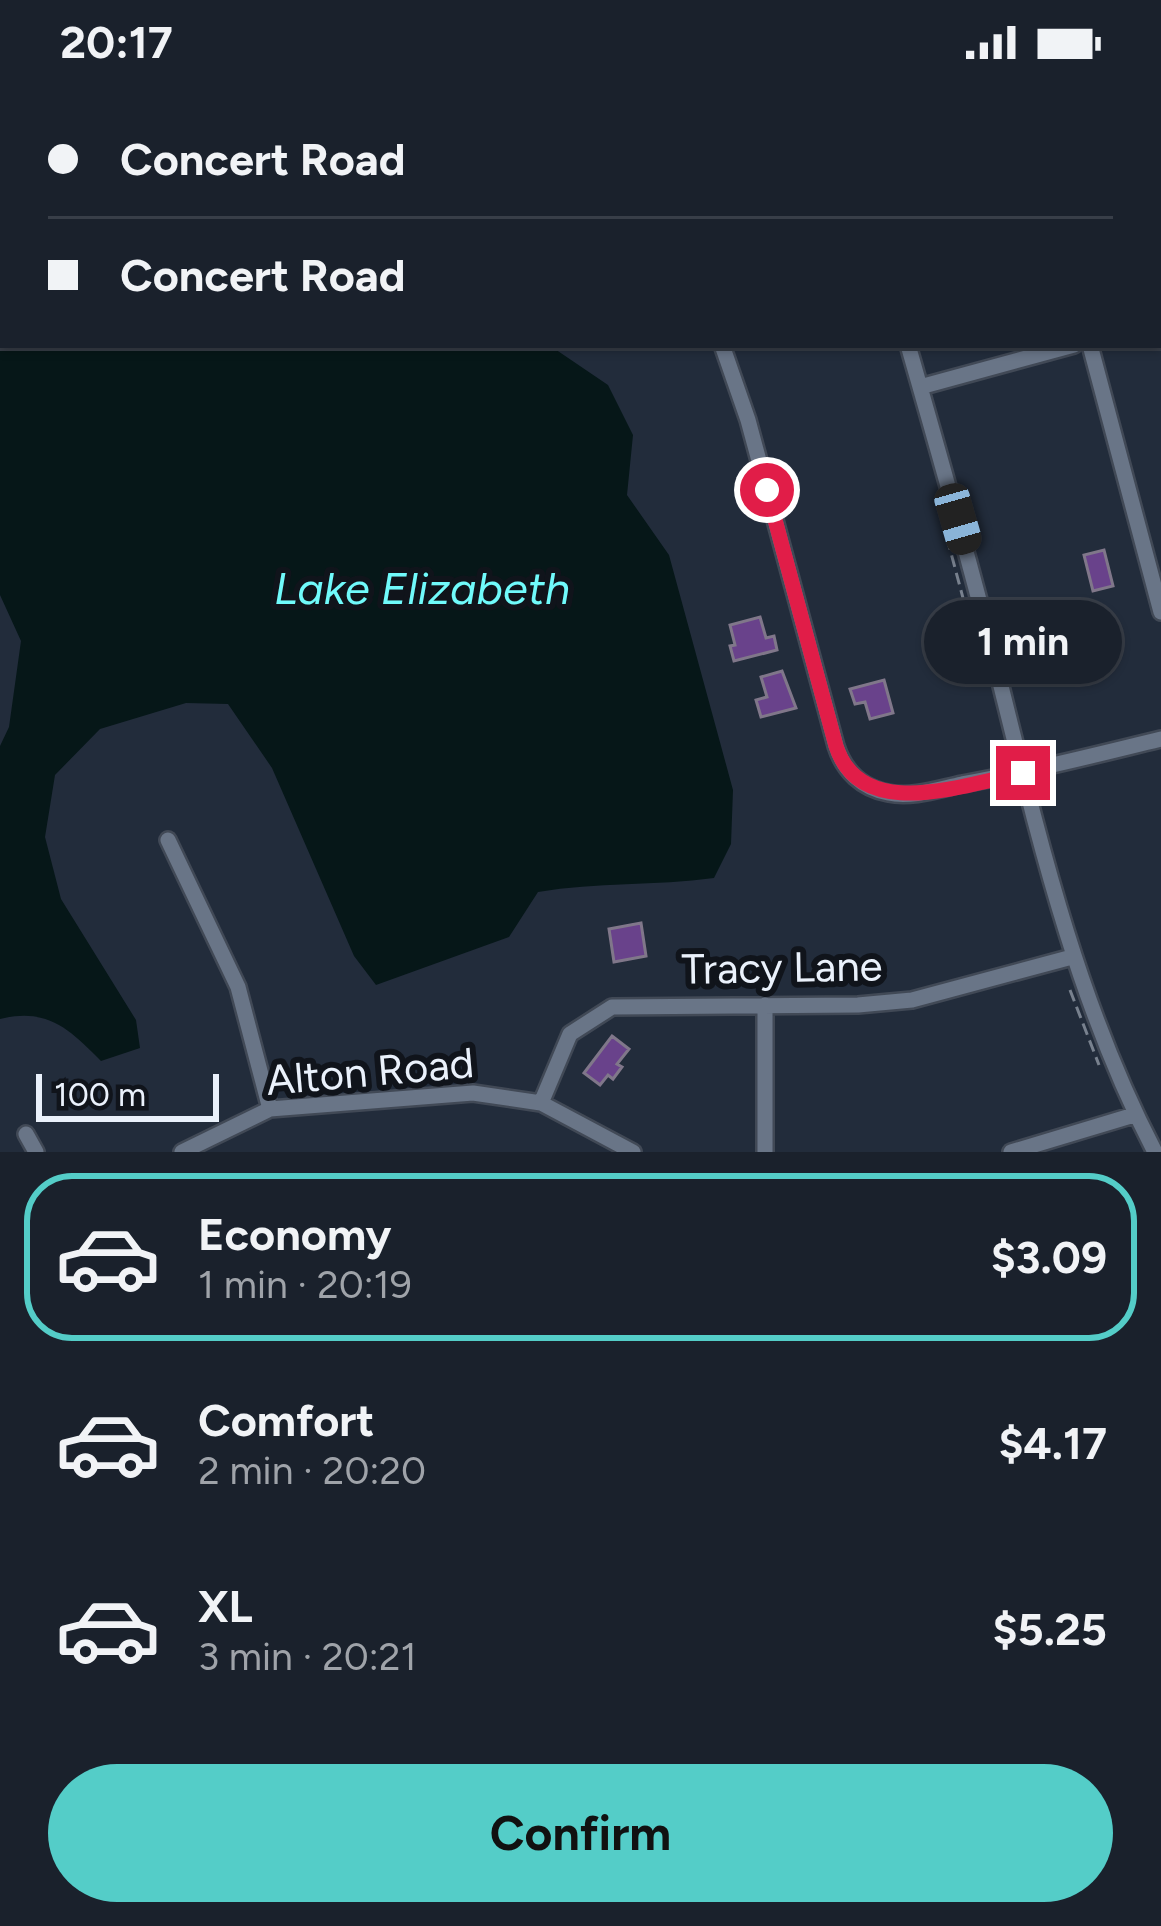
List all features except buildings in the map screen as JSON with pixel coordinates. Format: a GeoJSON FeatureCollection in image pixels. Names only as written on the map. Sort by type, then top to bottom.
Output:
{"type":"FeatureCollection","features":[{"type":"Feature","properties":{"kind":"street"},"geometry":{"type":"LineString","coordinates":[[723,348],[748,420],[842,762],[856,779],[884,792],[906,795],[1023,773],[1161,739]]}},
{"type":"Feature","properties":{"kind":"street"},"geometry":{"type":"LineString","coordinates":[[909,348],[1072,957],[1134,1115],[1155,1152]]}},
{"type":"Feature","properties":{"kind":"street"},"geometry":{"type":"LineString","coordinates":[[920,387],[1063,348]]}},
{"type":"Feature","properties":{"kind":"street"},"geometry":{"type":"LineString","coordinates":[[1091,348],[1161,611]]}},
{"type":"Feature","properties":{"kind":"street"},"geometry":{"type":"LineString","coordinates":[[168,840],[238,987],[269,1109]]}},
{"type":"Feature","properties":{"kind":"street","name":"Tracy Lane"},"geometry":{"type":"LineString","coordinates":[[542,1103],[570,1034],[612,1006],[857,1005],[912,1000],[1072,957]]}},
{"type":"Feature","properties":{"kind":"street"},"geometry":{"type":"LineString","coordinates":[[765,1005],[765,1152]]}},
{"type":"Feature","properties":{"kind":"street","name":"Alton Road"},"geometry":{"type":"LineString","coordinates":[[182,1152],[269,1109],[473,1094],[542,1103],[633,1152]]}},
{"type":"Feature","properties":{"kind":"street"},"geometry":{"type":"LineString","coordinates":[[1011,1152],[1134,1115]]}},
{"type":"Feature","properties":{"kind":"street"},"geometry":{"type":"LineString","coordinates":[[26,1134],[36,1152]]}},
{"type":"Feature","properties":{"kind":"path"},"geometry":{"type":"LineString","coordinates":[[943,524],[985,682]]}},
{"type":"Feature","properties":{"kind":"water","name":"Lake Elizabeth"},"geometry":{"type":"Polygon","coordinates":[[[0,348],[553,348],[608,385],[633,435],[627,495],[669,555],[733,790],[731,844],[714,878],[538,892],[509,937],[376,985],[354,956],[272,768],[228,704],[186,703],[100,729],[55,775],[45,837],[61,899],[136,1020],[140,1048],[101,1061],[68,1031],[45,1019],[0,1019],[0,746],[9,727],[21,641],[0,595],[0,348]]]}},
{"type":"Feature","properties":{"kind":"route"},"geometry":{"type":"LineString","coordinates":[[767,490],[836,746],[856,779],[884,792],[906,795],[1023,773]]}}]}
